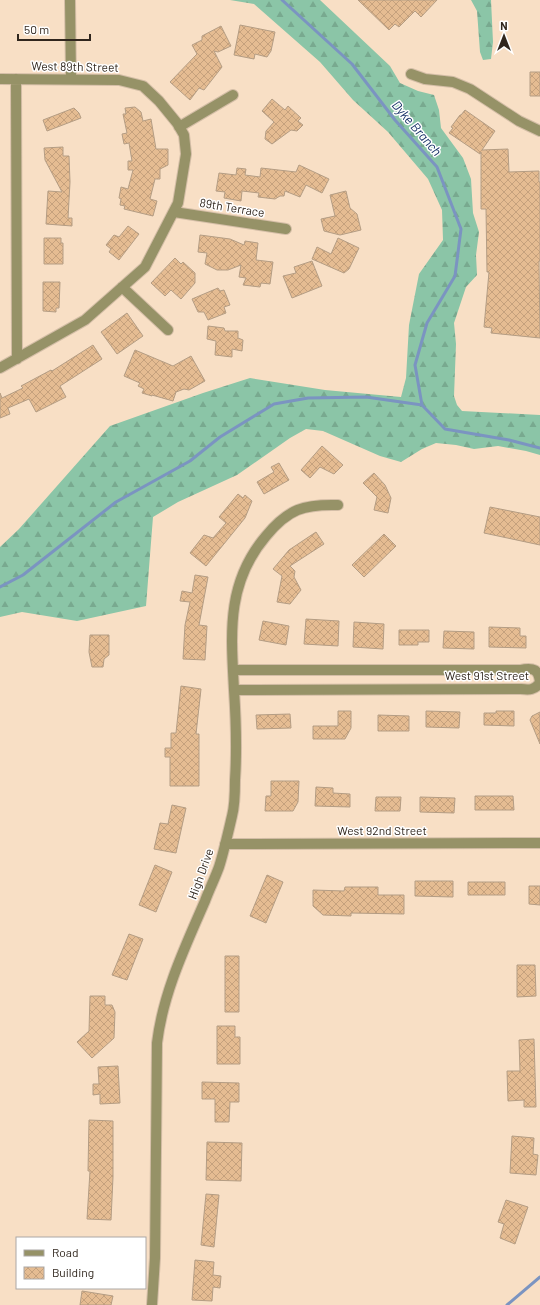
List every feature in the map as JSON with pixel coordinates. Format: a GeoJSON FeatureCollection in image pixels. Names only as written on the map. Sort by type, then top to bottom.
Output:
{"type":"FeatureCollection","features":[{"type":"Feature","properties":{"kind":"street"},"geometry":{"type":"LineString","coordinates":[[70,0],[71,79]]}},
{"type":"Feature","properties":{"kind":"street"},"geometry":{"type":"LineString","coordinates":[[411,74],[424,79],[453,82],[470,89],[519,121],[540,131]]}},
{"type":"Feature","properties":{"kind":"street"},"geometry":{"type":"LineString","coordinates":[[16,79],[17,359]]}},
{"type":"Feature","properties":{"kind":"street","name":"West 89th Street"},"geometry":{"type":"LineString","coordinates":[[0,80],[119,80],[143,86],[160,101],[179,127],[184,135],[186,154],[178,203],[145,267],[85,320],[0,368]]}},
{"type":"Feature","properties":{"kind":"street"},"geometry":{"type":"LineString","coordinates":[[179,127],[233,95]]}},
{"type":"Feature","properties":{"kind":"street","name":"89th Terrace"},"geometry":{"type":"LineString","coordinates":[[174,212],[286,229]]}},
{"type":"Feature","properties":{"kind":"street"},"geometry":{"type":"LineString","coordinates":[[122,287],[168,330]]}},
{"type":"Feature","properties":{"kind":"street","name":"High Drive"},"geometry":{"type":"LineString","coordinates":[[152,1305],[156,1258],[157,1043],[160,1022],[181,958],[219,867],[232,814],[236,775],[237,737],[232,620],[235,597],[243,572],[255,548],[271,530],[289,514],[309,506],[338,505]]}},
{"type":"Feature","properties":{"kind":"street","name":"West 91st Street"},"geometry":{"type":"LineString","coordinates":[[233,670],[520,670],[528,668],[534,669],[540,675],[540,683],[536,688],[529,690],[521,688],[234,690]]}},
{"type":"Feature","properties":{"kind":"street","name":"West 92nd Street"},"geometry":{"type":"LineString","coordinates":[[225,844],[540,843]]}},
{"type":"Feature","properties":{"kind":"green space"},"geometry":{"type":"Polygon","coordinates":[[[230,0],[320,0],[390,66],[400,83],[418,91],[434,95],[439,110],[441,128],[463,158],[471,179],[473,213],[479,232],[476,255],[477,275],[466,287],[454,323],[456,344],[454,396],[457,405],[462,411],[540,415],[540,455],[498,446],[474,449],[436,443],[422,449],[401,462],[380,456],[323,431],[306,429],[290,438],[237,475],[178,502],[153,517],[146,606],[77,621],[22,612],[0,617],[0,547],[19,529],[110,426],[250,378],[325,390],[401,397],[406,378],[409,325],[419,274],[443,240],[442,210],[428,179],[388,132],[353,100],[320,62],[254,4],[230,0]]]}},
{"type":"Feature","properties":{"kind":"green space"},"geometry":{"type":"Polygon","coordinates":[[[471,0],[491,0],[493,42],[491,59],[483,60],[480,52],[477,11],[471,0]]]}},
{"type":"Feature","properties":{"kind":"building"},"geometry":{"type":"Polygon","coordinates":[[[358,0],[437,0],[421,17],[415,11],[399,27],[395,24],[389,30],[358,0]]]}},
{"type":"Feature","properties":{"kind":"building"},"geometry":{"type":"Polygon","coordinates":[[[240,25],[275,32],[271,51],[267,57],[255,54],[254,59],[234,55],[240,25]]]}},
{"type":"Feature","properties":{"kind":"building"},"geometry":{"type":"Polygon","coordinates":[[[221,26],[231,46],[218,52],[214,51],[222,67],[204,90],[199,88],[190,100],[170,82],[197,54],[192,45],[202,40],[202,36],[221,26]]]}},
{"type":"Feature","properties":{"kind":"building"},"geometry":{"type":"Polygon","coordinates":[[[530,72],[540,72],[540,96],[530,96],[530,72]]]}},
{"type":"Feature","properties":{"kind":"building"},"geometry":{"type":"Polygon","coordinates":[[[272,99],[285,110],[288,106],[301,118],[298,121],[303,125],[297,131],[291,130],[272,144],[265,139],[266,131],[274,122],[262,111],[272,99]]]}},
{"type":"Feature","properties":{"kind":"building"},"geometry":{"type":"Polygon","coordinates":[[[135,107],[141,112],[143,121],[151,119],[156,149],[168,149],[168,165],[160,169],[160,179],[155,179],[150,199],[157,201],[153,216],[124,209],[125,206],[120,205],[121,199],[119,198],[121,187],[128,189],[133,170],[128,170],[128,161],[132,161],[129,143],[124,144],[122,134],[127,133],[123,114],[126,114],[125,108],[135,107]]]}},
{"type":"Feature","properties":{"kind":"building"},"geometry":{"type":"Polygon","coordinates":[[[74,108],[79,113],[81,118],[47,131],[43,120],[74,108]]]}},
{"type":"Feature","properties":{"kind":"building"},"geometry":{"type":"Polygon","coordinates":[[[465,110],[495,131],[482,150],[508,149],[509,172],[539,171],[540,338],[491,333],[492,328],[484,327],[489,272],[487,272],[486,209],[481,209],[481,152],[480,154],[449,133],[453,128],[451,127],[465,110]]]}},
{"type":"Feature","properties":{"kind":"building"},"geometry":{"type":"Polygon","coordinates":[[[63,147],[63,156],[69,156],[70,182],[68,218],[72,218],[72,226],[46,224],[48,191],[62,192],[45,160],[44,148],[63,147]]]}},
{"type":"Feature","properties":{"kind":"building"},"geometry":{"type":"Polygon","coordinates":[[[299,165],[329,179],[322,193],[306,185],[300,197],[285,191],[284,196],[280,196],[275,199],[258,197],[259,193],[242,191],[241,201],[224,198],[225,192],[216,191],[219,173],[236,175],[237,168],[246,169],[245,175],[260,177],[261,168],[296,172],[299,165]]]}},
{"type":"Feature","properties":{"kind":"building"},"geometry":{"type":"Polygon","coordinates":[[[346,191],[350,208],[357,214],[361,230],[340,235],[324,231],[321,219],[335,216],[330,195],[346,191]]]}},
{"type":"Feature","properties":{"kind":"building"},"geometry":{"type":"Polygon","coordinates":[[[128,226],[139,234],[119,260],[109,252],[111,249],[106,245],[114,235],[119,237],[128,226]]]}},
{"type":"Feature","properties":{"kind":"building"},"geometry":{"type":"Polygon","coordinates":[[[200,235],[230,239],[244,245],[245,241],[258,243],[256,260],[273,262],[270,284],[261,283],[260,287],[243,285],[246,278],[239,277],[241,265],[228,270],[217,270],[205,264],[207,253],[198,252],[200,235]]]}},
{"type":"Feature","properties":{"kind":"building"},"geometry":{"type":"Polygon","coordinates":[[[44,238],[61,238],[61,243],[63,243],[63,264],[44,264],[44,238]]]}},
{"type":"Feature","properties":{"kind":"building"},"geometry":{"type":"Polygon","coordinates":[[[338,238],[359,248],[349,269],[344,273],[312,259],[317,247],[331,254],[338,238]]]}},
{"type":"Feature","properties":{"kind":"building"},"geometry":{"type":"Polygon","coordinates":[[[175,258],[181,264],[183,262],[195,273],[195,283],[181,299],[171,290],[165,296],[151,283],[175,258]]]}},
{"type":"Feature","properties":{"kind":"building"},"geometry":{"type":"Polygon","coordinates":[[[312,261],[322,286],[292,298],[283,276],[296,273],[294,267],[312,261]]]}},
{"type":"Feature","properties":{"kind":"building"},"geometry":{"type":"Polygon","coordinates":[[[43,282],[60,282],[59,308],[56,308],[56,312],[43,311],[43,282]]]}},
{"type":"Feature","properties":{"kind":"building"},"geometry":{"type":"Polygon","coordinates":[[[218,288],[220,291],[224,290],[230,305],[224,307],[226,313],[208,320],[204,312],[198,312],[192,299],[218,288]]]}},
{"type":"Feature","properties":{"kind":"building"},"geometry":{"type":"Polygon","coordinates":[[[127,313],[143,336],[117,354],[101,332],[127,313]]]}},
{"type":"Feature","properties":{"kind":"building"},"geometry":{"type":"Polygon","coordinates":[[[208,326],[224,328],[225,331],[238,331],[238,338],[243,340],[242,351],[232,349],[232,357],[215,355],[216,341],[207,339],[208,326]]]}},
{"type":"Feature","properties":{"kind":"building"},"geometry":{"type":"Polygon","coordinates":[[[93,345],[102,359],[60,386],[66,397],[36,412],[29,399],[8,408],[10,414],[0,418],[0,393],[2,398],[23,388],[21,386],[51,370],[52,371],[93,345]]]}},
{"type":"Feature","properties":{"kind":"building"},"geometry":{"type":"Polygon","coordinates":[[[135,350],[173,366],[191,356],[205,381],[189,390],[184,389],[176,392],[173,401],[142,393],[144,389],[138,386],[140,383],[124,376],[135,350]]]}},
{"type":"Feature","properties":{"kind":"building"},"geometry":{"type":"Polygon","coordinates":[[[322,446],[343,465],[334,474],[320,467],[310,478],[301,470],[322,446]]]}},
{"type":"Feature","properties":{"kind":"building"},"geometry":{"type":"Polygon","coordinates":[[[279,463],[289,480],[264,494],[257,482],[274,472],[271,467],[279,463]]]}},
{"type":"Feature","properties":{"kind":"building"},"geometry":{"type":"Polygon","coordinates":[[[374,473],[385,485],[391,498],[388,513],[374,510],[377,497],[363,483],[374,473]]]}},
{"type":"Feature","properties":{"kind":"building"},"geometry":{"type":"Polygon","coordinates":[[[238,494],[243,498],[245,495],[252,501],[245,518],[206,566],[190,553],[204,535],[213,538],[226,523],[219,517],[238,494]]]}},
{"type":"Feature","properties":{"kind":"building"},"geometry":{"type":"Polygon","coordinates":[[[490,507],[540,517],[540,545],[484,533],[490,507]]]}},
{"type":"Feature","properties":{"kind":"building"},"geometry":{"type":"Polygon","coordinates":[[[316,532],[324,544],[290,566],[295,571],[294,577],[301,590],[290,604],[277,602],[282,576],[273,569],[289,550],[316,532]]]}},
{"type":"Feature","properties":{"kind":"building"},"geometry":{"type":"Polygon","coordinates":[[[384,534],[396,546],[364,577],[352,565],[384,534]]]}},
{"type":"Feature","properties":{"kind":"building"},"geometry":{"type":"Polygon","coordinates":[[[195,575],[208,577],[199,625],[207,626],[205,660],[183,659],[185,625],[190,602],[180,601],[182,591],[192,593],[195,575]]]}},
{"type":"Feature","properties":{"kind":"building"},"geometry":{"type":"Polygon","coordinates":[[[306,619],[339,621],[338,646],[304,644],[306,619]]]}},
{"type":"Feature","properties":{"kind":"building"},"geometry":{"type":"Polygon","coordinates":[[[263,621],[289,626],[286,645],[259,640],[263,621]]]}},
{"type":"Feature","properties":{"kind":"building"},"geometry":{"type":"Polygon","coordinates":[[[354,622],[384,624],[383,649],[353,647],[354,622]]]}},
{"type":"Feature","properties":{"kind":"building"},"geometry":{"type":"Polygon","coordinates":[[[489,627],[520,628],[520,636],[526,636],[526,648],[489,647],[489,627]]]}},
{"type":"Feature","properties":{"kind":"building"},"geometry":{"type":"Polygon","coordinates":[[[399,630],[429,630],[429,642],[418,642],[418,645],[399,645],[399,630]]]}},
{"type":"Feature","properties":{"kind":"building"},"geometry":{"type":"Polygon","coordinates":[[[444,631],[474,632],[474,649],[443,648],[444,631]]]}},
{"type":"Feature","properties":{"kind":"building"},"geometry":{"type":"Polygon","coordinates":[[[90,635],[109,635],[109,655],[104,659],[103,667],[92,667],[89,652],[90,635]]]}},
{"type":"Feature","properties":{"kind":"building"},"geometry":{"type":"Polygon","coordinates":[[[181,686],[201,689],[196,734],[199,734],[199,786],[170,786],[170,757],[165,757],[165,748],[171,748],[171,733],[176,733],[181,686]]]}},
{"type":"Feature","properties":{"kind":"building"},"geometry":{"type":"Polygon","coordinates":[[[338,711],[351,711],[351,728],[345,739],[313,739],[313,726],[338,726],[338,711]]]}},
{"type":"Feature","properties":{"kind":"building"},"geometry":{"type":"Polygon","coordinates":[[[426,711],[460,712],[459,728],[426,727],[426,711]]]}},
{"type":"Feature","properties":{"kind":"building"},"geometry":{"type":"Polygon","coordinates":[[[496,711],[514,711],[514,726],[484,725],[484,713],[496,713],[496,711]]]}},
{"type":"Feature","properties":{"kind":"building"},"geometry":{"type":"Polygon","coordinates":[[[540,712],[540,744],[530,720],[532,716],[540,712]]]}},
{"type":"Feature","properties":{"kind":"building"},"geometry":{"type":"Polygon","coordinates":[[[290,714],[291,728],[257,729],[256,715],[290,714]]]}},
{"type":"Feature","properties":{"kind":"building"},"geometry":{"type":"Polygon","coordinates":[[[378,715],[409,716],[409,731],[378,731],[378,715]]]}},
{"type":"Feature","properties":{"kind":"building"},"geometry":{"type":"Polygon","coordinates":[[[271,781],[299,781],[298,802],[293,811],[265,811],[266,796],[271,796],[271,781]]]}},
{"type":"Feature","properties":{"kind":"building"},"geometry":{"type":"Polygon","coordinates":[[[316,787],[333,788],[333,793],[350,794],[350,807],[315,806],[316,787]]]}},
{"type":"Feature","properties":{"kind":"building"},"geometry":{"type":"Polygon","coordinates":[[[475,796],[513,796],[514,810],[475,810],[475,796]]]}},
{"type":"Feature","properties":{"kind":"building"},"geometry":{"type":"Polygon","coordinates":[[[376,797],[401,797],[400,811],[375,811],[376,797]]]}},
{"type":"Feature","properties":{"kind":"building"},"geometry":{"type":"Polygon","coordinates":[[[420,797],[455,798],[454,813],[420,812],[420,797]]]}},
{"type":"Feature","properties":{"kind":"building"},"geometry":{"type":"Polygon","coordinates":[[[172,805],[186,808],[176,853],[154,849],[160,823],[168,824],[172,805]]]}},
{"type":"Feature","properties":{"kind":"building"},"geometry":{"type":"Polygon","coordinates":[[[155,865],[172,872],[156,912],[139,905],[155,865]]]}},
{"type":"Feature","properties":{"kind":"building"},"geometry":{"type":"Polygon","coordinates":[[[267,875],[283,882],[266,923],[250,916],[267,875]]]}},
{"type":"Feature","properties":{"kind":"building"},"geometry":{"type":"Polygon","coordinates":[[[415,881],[453,881],[453,897],[415,896],[415,881]]]}},
{"type":"Feature","properties":{"kind":"building"},"geometry":{"type":"Polygon","coordinates":[[[468,882],[505,882],[505,895],[468,895],[468,882]]]}},
{"type":"Feature","properties":{"kind":"building"},"geometry":{"type":"Polygon","coordinates":[[[529,886],[540,886],[540,905],[529,904],[529,886]]]}},
{"type":"Feature","properties":{"kind":"building"},"geometry":{"type":"Polygon","coordinates":[[[345,887],[378,887],[378,895],[404,895],[404,914],[351,913],[351,916],[323,915],[313,906],[313,890],[344,891],[345,887]]]}},
{"type":"Feature","properties":{"kind":"building"},"geometry":{"type":"Polygon","coordinates":[[[129,934],[143,939],[127,980],[112,975],[129,934]]]}},
{"type":"Feature","properties":{"kind":"building"},"geometry":{"type":"Polygon","coordinates":[[[225,956],[239,956],[239,1012],[225,1012],[225,956]]]}},
{"type":"Feature","properties":{"kind":"building"},"geometry":{"type":"Polygon","coordinates":[[[517,965],[535,965],[536,996],[517,997],[517,965]]]}},
{"type":"Feature","properties":{"kind":"building"},"geometry":{"type":"Polygon","coordinates":[[[90,996],[105,996],[105,1005],[112,1005],[115,1012],[114,1038],[92,1058],[77,1042],[89,1031],[90,996]]]}},
{"type":"Feature","properties":{"kind":"building"},"geometry":{"type":"Polygon","coordinates":[[[217,1026],[235,1026],[235,1037],[240,1037],[240,1064],[217,1064],[217,1026]]]}},
{"type":"Feature","properties":{"kind":"building"},"geometry":{"type":"Polygon","coordinates":[[[534,1039],[536,1107],[524,1107],[524,1100],[508,1101],[507,1071],[520,1071],[519,1040],[534,1039]]]}},
{"type":"Feature","properties":{"kind":"building"},"geometry":{"type":"Polygon","coordinates":[[[118,1066],[120,1103],[100,1104],[100,1094],[93,1095],[93,1084],[99,1084],[98,1067],[118,1066]]]}},
{"type":"Feature","properties":{"kind":"building"},"geometry":{"type":"Polygon","coordinates":[[[202,1082],[239,1083],[239,1102],[230,1102],[229,1122],[215,1122],[215,1099],[202,1099],[202,1082]]]}},
{"type":"Feature","properties":{"kind":"building"},"geometry":{"type":"Polygon","coordinates":[[[89,1120],[113,1121],[111,1220],[87,1219],[90,1171],[88,1171],[89,1120]]]}},
{"type":"Feature","properties":{"kind":"building"},"geometry":{"type":"Polygon","coordinates":[[[512,1136],[534,1138],[533,1154],[538,1155],[536,1175],[510,1173],[512,1136]]]}},
{"type":"Feature","properties":{"kind":"building"},"geometry":{"type":"Polygon","coordinates":[[[207,1142],[242,1143],[241,1181],[206,1180],[207,1142]]]}},
{"type":"Feature","properties":{"kind":"building"},"geometry":{"type":"Polygon","coordinates":[[[206,1194],[219,1195],[214,1247],[201,1245],[206,1194]]]}},
{"type":"Feature","properties":{"kind":"building"},"geometry":{"type":"Polygon","coordinates":[[[506,1200],[528,1207],[515,1244],[500,1238],[504,1224],[498,1222],[506,1200]]]}},
{"type":"Feature","properties":{"kind":"building"},"geometry":{"type":"Polygon","coordinates":[[[195,1260],[214,1262],[213,1275],[221,1276],[220,1288],[213,1287],[212,1301],[192,1300],[195,1260]]]}},
{"type":"Feature","properties":{"kind":"building"},"geometry":{"type":"Polygon","coordinates":[[[82,1291],[113,1296],[111,1305],[80,1305],[82,1291]]]}},
{"type":"Feature","properties":{"kind":"waterway","name":"Dyke Branch"},"geometry":{"type":"LineString","coordinates":[[282,0],[352,64],[395,120],[437,167],[461,229],[455,276],[427,323],[415,365],[422,405],[445,429],[509,440],[540,448]]}},
{"type":"Feature","properties":{"kind":"waterway"},"geometry":{"type":"LineString","coordinates":[[0,587],[23,575],[116,502],[190,461],[220,437],[274,404],[308,398],[366,397],[422,405]]}},
{"type":"Feature","properties":{"kind":"waterway"},"geometry":{"type":"LineString","coordinates":[[507,1305],[540,1277]]}}]}
